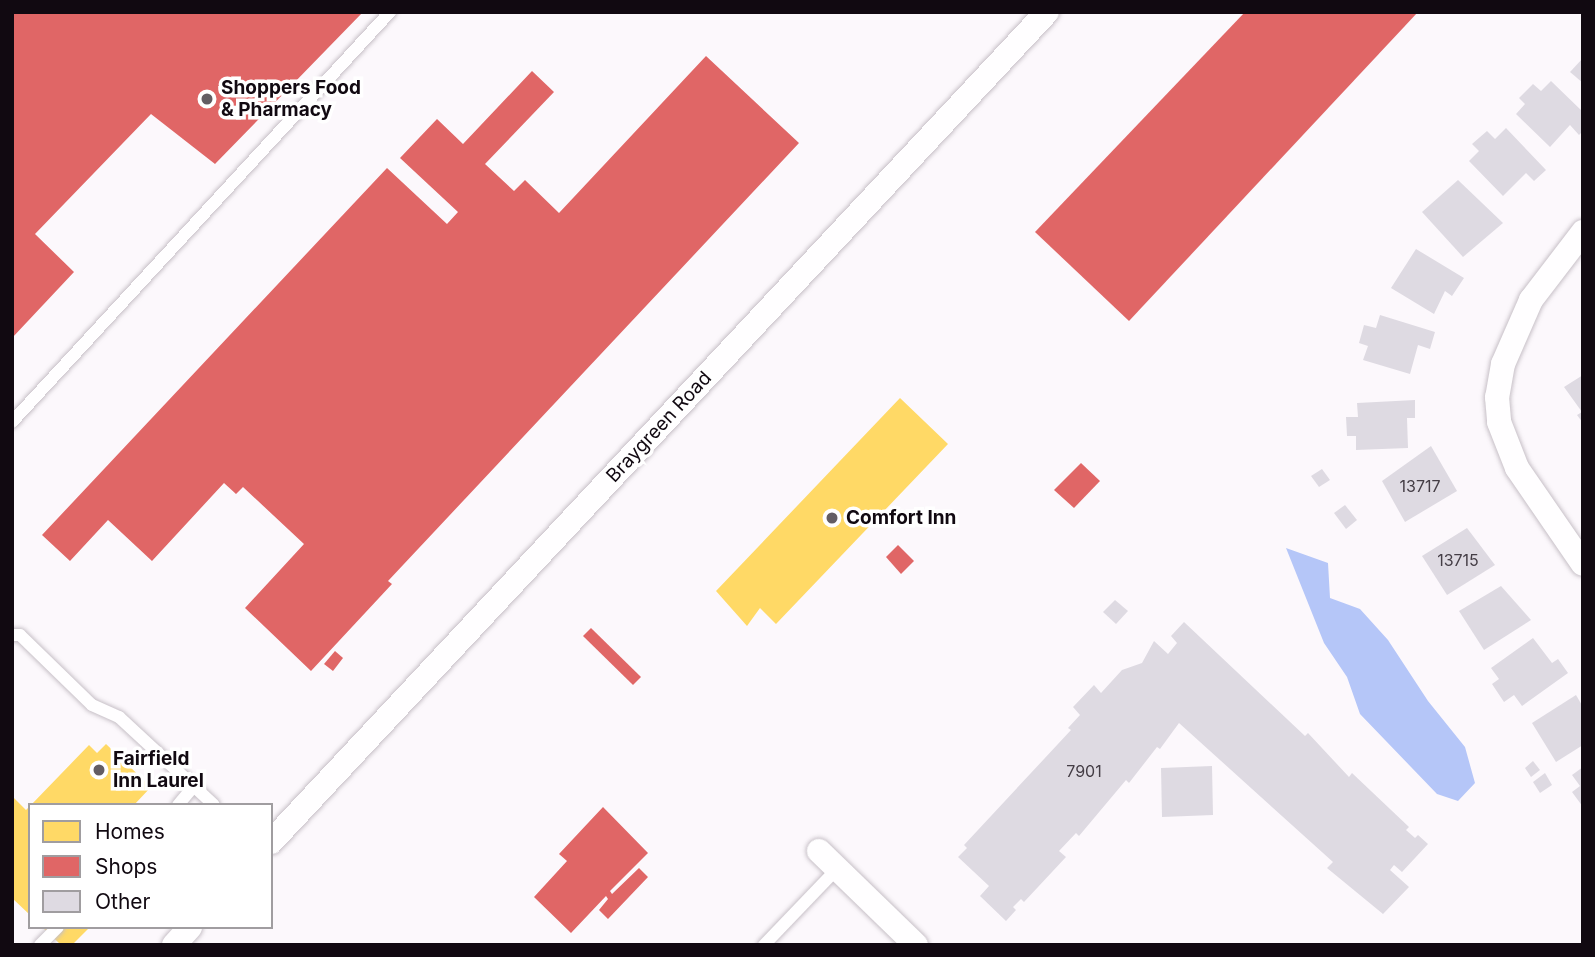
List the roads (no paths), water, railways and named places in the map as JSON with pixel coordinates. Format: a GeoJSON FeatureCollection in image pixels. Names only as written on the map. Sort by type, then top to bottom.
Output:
{"type":"FeatureCollection","features":[{"type":"Feature","properties":{"kind":"street","name":"Braygreen Road"},"geometry":{"type":"LineString","coordinates":[[273,840],[1047,12]]}},
{"type":"Feature","properties":{"kind":"street"},"geometry":{"type":"LineString","coordinates":[[1583,232],[1531,300],[1503,364],[1497,397],[1499,422],[1517,468],[1583,564]]}},
{"type":"Feature","properties":{"kind":"street"},"geometry":{"type":"LineString","coordinates":[[819,851],[916,945]]}},
{"type":"Feature","properties":{"kind":"street"},"geometry":{"type":"LineString","coordinates":[[174,945],[189,929]]}},
{"type":"Feature","properties":{"kind":"lane"},"geometry":{"type":"LineString","coordinates":[[12,422],[390,12]]}},
{"type":"Feature","properties":{"kind":"lane"},"geometry":{"type":"LineString","coordinates":[[12,635],[20,635],[92,705],[119,717],[212,803]]}},
{"type":"Feature","properties":{"kind":"lane"},"geometry":{"type":"LineString","coordinates":[[179,803],[194,786]]}},
{"type":"Feature","properties":{"kind":"lane"},"geometry":{"type":"LineString","coordinates":[[764,945],[837,869]]}},
{"type":"Feature","properties":{"kind":"lane"},"geometry":{"type":"LineString","coordinates":[[40,945],[56,929]]}},
{"type":"Feature","properties":{"kind":"water"},"geometry":{"type":"Polygon","coordinates":[[[1286,548],[1328,563],[1330,598],[1360,609],[1388,640],[1428,701],[1465,747],[1475,783],[1458,801],[1437,794],[1360,714],[1347,677],[1324,643],[1286,548]]]}},
{"type":"Feature","properties":{"kind":"place","name":"Shoppers Food & Pharmacy"},"geometry":{"type":"Point","coordinates":[207,99]}},
{"type":"Feature","properties":{"kind":"place","name":"Comfort Inn"},"geometry":{"type":"Point","coordinates":[832,518]}},
{"type":"Feature","properties":{"kind":"place","name":"Fairfield Inn Laurel"},"geometry":{"type":"Point","coordinates":[99,770]}}]}
